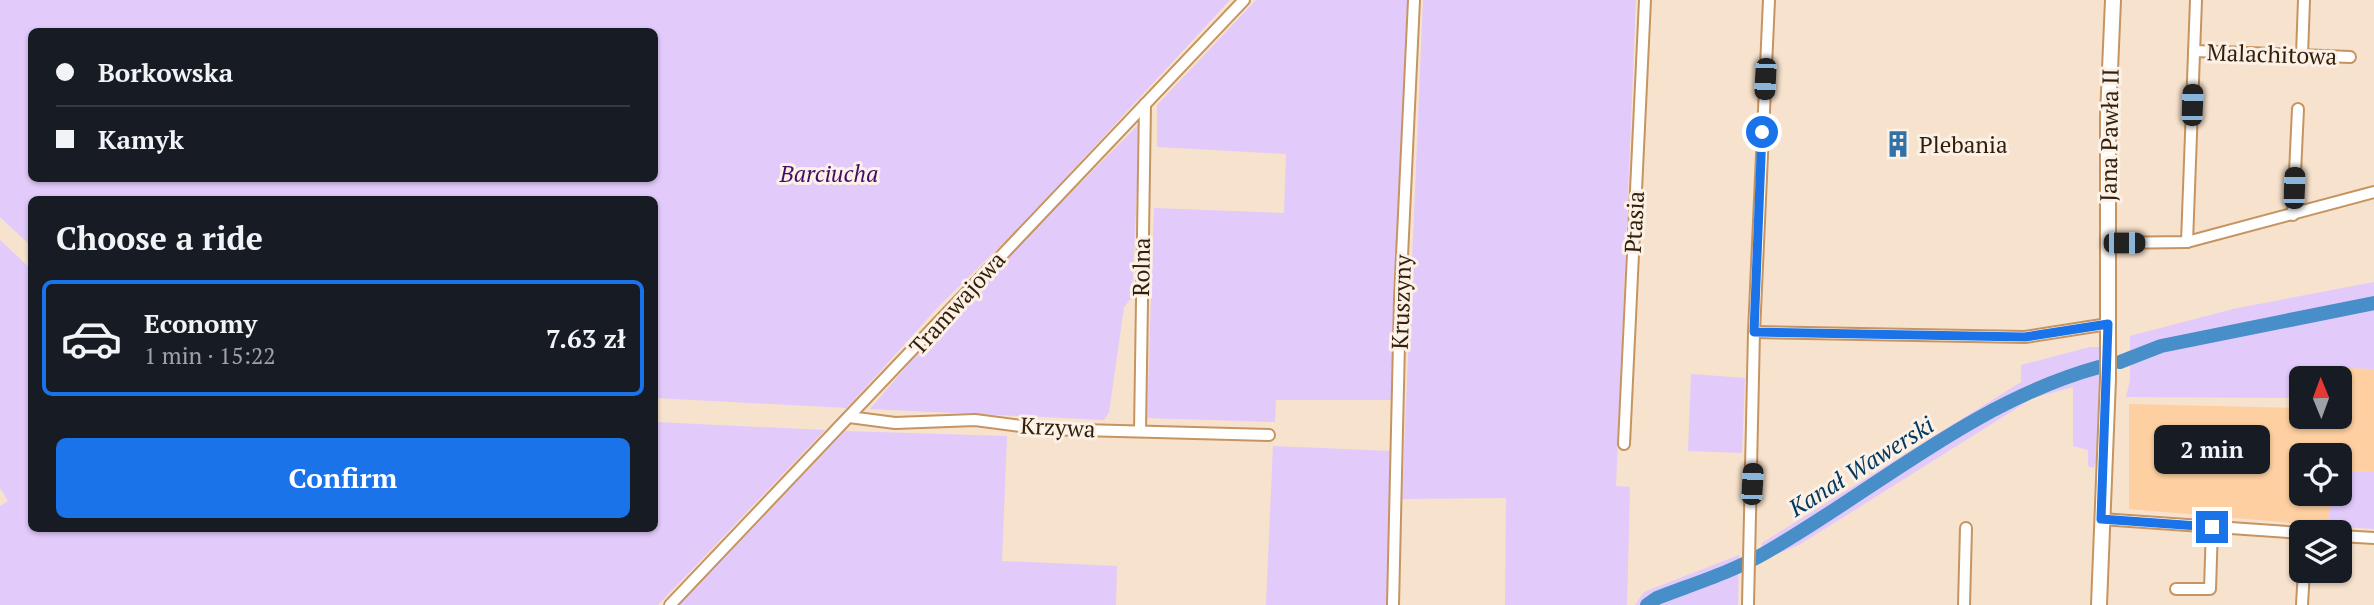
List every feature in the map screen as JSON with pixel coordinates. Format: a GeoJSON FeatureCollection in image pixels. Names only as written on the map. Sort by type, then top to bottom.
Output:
{"type":"FeatureCollection","features":[{"type":"Feature","properties":{"kind":"street","name":"Tramwajowa"},"geometry":{"type":"LineString","coordinates":[[670,605],[1244,0]]}},
{"type":"Feature","properties":{"kind":"street","name":"Kruszyny"},"geometry":{"type":"LineString","coordinates":[[1393,605],[1400,299],[1414,0]]}},
{"type":"Feature","properties":{"kind":"street","name":"Ptasia"},"geometry":{"type":"LineString","coordinates":[[1624,444],[1645,0]]}},
{"type":"Feature","properties":{"kind":"street"},"geometry":{"type":"LineString","coordinates":[[1748,605],[1754,332],[1769,0]]}},
{"type":"Feature","properties":{"kind":"street","name":"Jana Pawła II"},"geometry":{"type":"LineString","coordinates":[[2099,605],[2108,324],[2107,243],[2113,0]]}},
{"type":"Feature","properties":{"kind":"street"},"geometry":{"type":"LineString","coordinates":[[2187,242],[2196,0]]}},
{"type":"Feature","properties":{"kind":"street"},"geometry":{"type":"LineString","coordinates":[[2302,55],[2304,0]]}},
{"type":"Feature","properties":{"kind":"street","name":"Malachitowa"},"geometry":{"type":"LineString","coordinates":[[2194,51],[2350,57]]}},
{"type":"Feature","properties":{"kind":"street","name":"Rolna"},"geometry":{"type":"LineString","coordinates":[[1140,431],[1144,104]]}},
{"type":"Feature","properties":{"kind":"street"},"geometry":{"type":"LineString","coordinates":[[2293,215],[2298,109]]}},
{"type":"Feature","properties":{"kind":"street"},"geometry":{"type":"LineString","coordinates":[[2107,243],[2187,242],[2374,192]]}},
{"type":"Feature","properties":{"kind":"street"},"geometry":{"type":"LineString","coordinates":[[1754,332],[2025,337],[2108,324]]}},
{"type":"Feature","properties":{"kind":"street","name":"Krzywa"},"geometry":{"type":"LineString","coordinates":[[849,417],[895,423],[975,420],[1044,429],[1269,435]]}},
{"type":"Feature","properties":{"kind":"street"},"geometry":{"type":"LineString","coordinates":[[2101,519],[2289,532]]}},
{"type":"Feature","properties":{"kind":"street"},"geometry":{"type":"LineString","coordinates":[[2176,589],[2210,589],[2212,527]]}},
{"type":"Feature","properties":{"kind":"street"},"geometry":{"type":"LineString","coordinates":[[1964,605],[1966,528]]}},
{"type":"Feature","properties":{"kind":"street"},"geometry":{"type":"LineString","coordinates":[[2352,537],[2374,538]]}},
{"type":"Feature","properties":{"kind":"street"},"geometry":{"type":"LineString","coordinates":[[2302,605],[2303,583]]}},
{"type":"Feature","properties":{"kind":"shaded area"},"geometry":{"type":"Polygon","coordinates":[[[2352,368],[2374,369],[2374,472],[2352,471],[2352,443],[2289,443],[2289,506],[2329,506],[2328,520],[2289,520],[2289,523],[2129,509],[2129,404],[2289,408],[2289,429],[2352,429],[2352,368]]]}},
{"type":"Feature","properties":{"kind":"green space","name":"Barciucha"},"geometry":{"type":"Polygon","coordinates":[[[0,0],[1230,0],[1018,229],[940,305],[847,408],[658,398],[658,196],[28,196],[28,243],[0,217],[0,0]]]}},
{"type":"Feature","properties":{"kind":"green space"},"geometry":{"type":"Polygon","coordinates":[[[1256,0],[1409,0],[1391,400],[1276,400],[1275,422],[1147,418],[1154,208],[1284,213],[1286,154],[1157,147],[1157,105],[1256,0]]]}},
{"type":"Feature","properties":{"kind":"green space"},"geometry":{"type":"Polygon","coordinates":[[[1423,0],[1636,0],[1616,486],[1630,487],[1627,605],[1505,605],[1506,498],[1402,499],[1423,0]]]}},
{"type":"Feature","properties":{"kind":"green space"},"geometry":{"type":"Polygon","coordinates":[[[1140,123],[1132,297],[1124,307],[1109,412],[1104,420],[870,409],[957,307],[1140,123]]]}},
{"type":"Feature","properties":{"kind":"green space"},"geometry":{"type":"Polygon","coordinates":[[[0,240],[28,266],[28,532],[658,532],[658,422],[825,430],[658,605],[0,605],[0,506],[8,501],[0,488],[0,240]]]}},
{"type":"Feature","properties":{"kind":"green space"},"geometry":{"type":"Polygon","coordinates":[[[2374,282],[2374,369],[2352,368],[2352,366],[2289,366],[2289,398],[2126,397],[2130,381],[2130,336],[2233,309],[2374,282]]]}},
{"type":"Feature","properties":{"kind":"green space"},"geometry":{"type":"Polygon","coordinates":[[[2090,347],[2101,347],[2096,462],[2093,468],[2088,466],[2088,450],[2073,446],[2073,387],[2033,398],[1799,545],[1760,561],[1762,543],[2021,382],[2021,365],[2090,347]]]}},
{"type":"Feature","properties":{"kind":"green space"},"geometry":{"type":"Polygon","coordinates":[[[1691,374],[1745,378],[1742,453],[1688,451],[1691,374]]]}},
{"type":"Feature","properties":{"kind":"green space"},"geometry":{"type":"Polygon","coordinates":[[[845,431],[1007,436],[1002,561],[1117,566],[1116,605],[678,605],[845,431]]]}},
{"type":"Feature","properties":{"kind":"green space"},"geometry":{"type":"Polygon","coordinates":[[[1273,446],[1391,451],[1387,605],[1266,605],[1273,446]]]}},
{"type":"Feature","properties":{"kind":"green space"},"geometry":{"type":"Polygon","coordinates":[[[2352,471],[2374,472],[2374,529],[2352,528],[2352,520],[2328,520],[2329,506],[2352,506],[2352,471]]]}},
{"type":"Feature","properties":{"kind":"green space"},"geometry":{"type":"Polygon","coordinates":[[[1739,555],[1738,605],[1635,605],[1644,592],[1739,555]]]}},
{"type":"Feature","properties":{"kind":"waterway","name":"Kanał Wawerski"},"geometry":{"type":"LineString","coordinates":[[2120,362],[2161,346],[2374,303]]}},
{"type":"Feature","properties":{"kind":"waterway","name":"Kanał Wawerski"},"geometry":{"type":"LineString","coordinates":[[1647,605],[1657,598],[1726,572],[1765,553],[1968,424],[2054,382],[2099,367]]}},
{"type":"Feature","properties":{"kind":"place","name":"Plebania"},"geometry":{"type":"Point","coordinates":[1898,144]}},
{"type":"Feature","properties":{"kind":"route"},"geometry":{"type":"LineString","coordinates":[[1762,132],[1754,332],[2025,337],[2108,324],[2108,399],[2101,519],[2212,527]]}}]}
